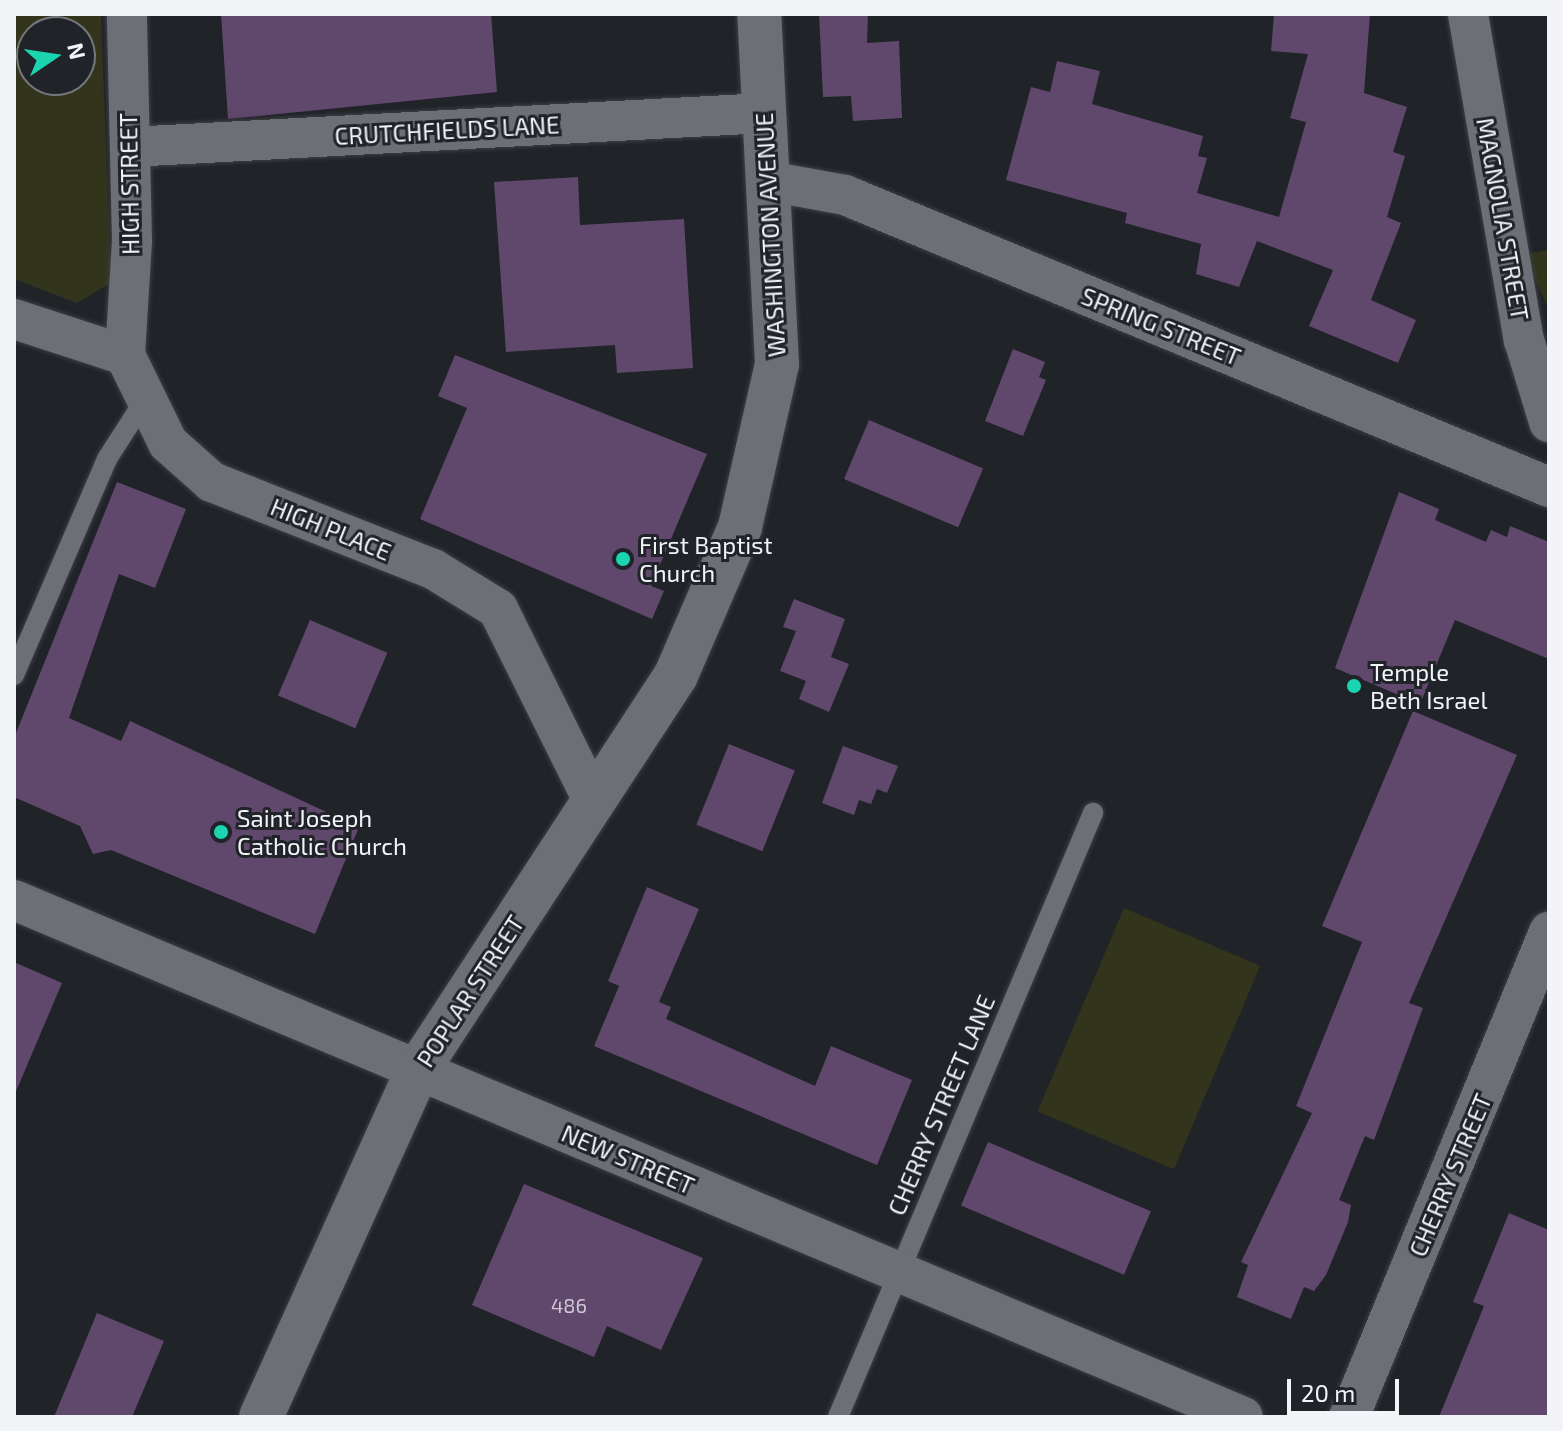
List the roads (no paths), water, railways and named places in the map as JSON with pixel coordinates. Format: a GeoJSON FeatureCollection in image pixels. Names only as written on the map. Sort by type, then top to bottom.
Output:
{"type":"FeatureCollection","features":[{"type":"Feature","properties":{"kind":"street","name":"HIGH STREET"},"geometry":{"type":"LineString","coordinates":[[125,355],[130,147],[127,14]]}},
{"type":"Feature","properties":{"kind":"street","name":"WASHINGTON AVENUE"},"geometry":{"type":"LineString","coordinates":[[713,590],[740,527],[777,364],[759,14]]}},
{"type":"Feature","properties":{"kind":"street","name":"MAGNOLIA STREET"},"geometry":{"type":"LineString","coordinates":[[1468,14],[1524,340],[1549,422]]}},
{"type":"Feature","properties":{"kind":"street","name":"CRUTCHFIELDS LANE"},"geometry":{"type":"LineString","coordinates":[[130,147],[765,113]]}},
{"type":"Feature","properties":{"kind":"street","name":"SPRING STREET"},"geometry":{"type":"LineString","coordinates":[[768,181],[845,195],[1549,487]]}},
{"type":"Feature","properties":{"kind":"street"},"geometry":{"type":"LineString","coordinates":[[14,319],[125,355]]}},
{"type":"Feature","properties":{"kind":"street","name":"HIGH PLACE"},"geometry":{"type":"LineString","coordinates":[[125,355],[143,403],[168,443],[212,482],[433,569],[498,609],[594,802]]}},
{"type":"Feature","properties":{"kind":"street","name":"POPLAR STREET"},"geometry":{"type":"LineString","coordinates":[[263,1415],[417,1071],[676,675],[713,590]]}},
{"type":"Feature","properties":{"kind":"street","name":"NEW STREET"},"geometry":{"type":"LineString","coordinates":[[14,900],[1243,1417]]}},
{"type":"Feature","properties":{"kind":"street","name":"CHERRY STREET"},"geometry":{"type":"LineString","coordinates":[[1349,1417],[1533,1024],[1549,932]]}},
{"type":"Feature","properties":{"kind":"lane"},"geometry":{"type":"LineString","coordinates":[[14,675],[107,459],[143,403]]}},
{"type":"Feature","properties":{"kind":"lane","name":"CHERRY STREET LANE"},"geometry":{"type":"LineString","coordinates":[[838,1417],[1093,813]]}},
{"type":"Feature","properties":{"kind":"place","name":"First Baptist Church"},"geometry":{"type":"Point","coordinates":[623,559]}},
{"type":"Feature","properties":{"kind":"place","name":"Temple Beth Israel"},"geometry":{"type":"Point","coordinates":[1354,686]}},
{"type":"Feature","properties":{"kind":"place","name":"Saint Joseph Catholic Church"},"geometry":{"type":"Point","coordinates":[221,832]}}]}
